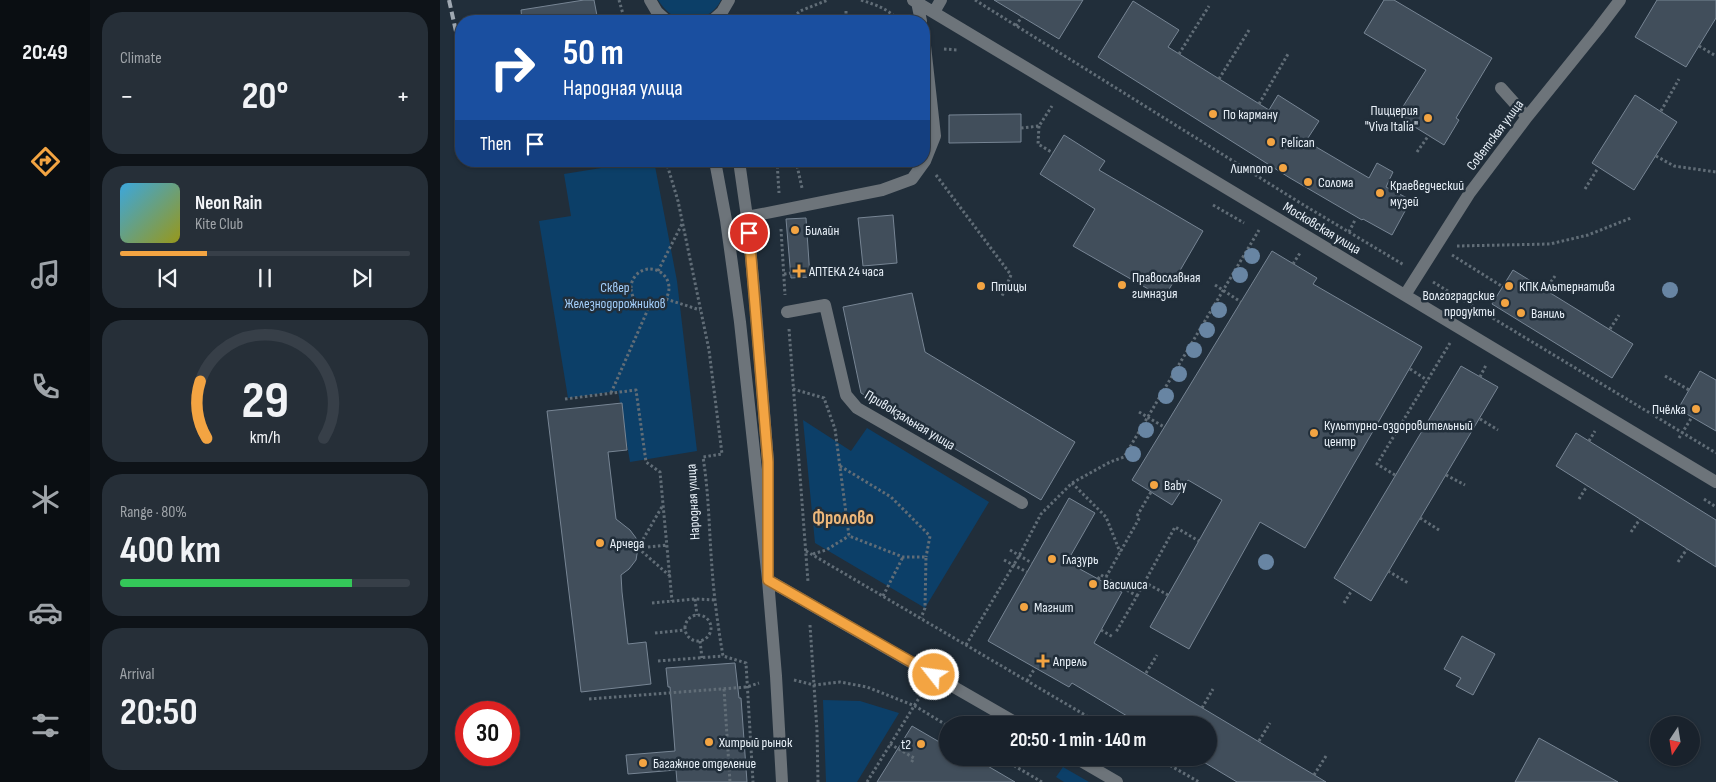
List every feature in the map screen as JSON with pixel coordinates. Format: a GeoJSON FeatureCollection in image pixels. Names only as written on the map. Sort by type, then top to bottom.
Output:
{"type":"FeatureCollection","features":[{"type":"Feature","properties":{"kind":"street"},"geometry":{"type":"LineString","coordinates":[[650,0],[658,15]]}},
{"type":"Feature","properties":{"kind":"street"},"geometry":{"type":"LineString","coordinates":[[723,15],[729,0]]}},
{"type":"Feature","properties":{"kind":"street"},"geometry":{"type":"LineString","coordinates":[[934,12],[941,0]]}},
{"type":"Feature","properties":{"kind":"street","name":"Советская улица"},"geometry":{"type":"LineString","coordinates":[[1405,295],[1469,194],[1526,116],[1620,0]]}},
{"type":"Feature","properties":{"kind":"street"},"geometry":{"type":"LineString","coordinates":[[915,1],[919,15]]}},
{"type":"Feature","properties":{"kind":"street","name":"Московская улица"},"geometry":{"type":"LineString","coordinates":[[915,1],[1716,482]]}},
{"type":"Feature","properties":{"kind":"street"},"geometry":{"type":"LineString","coordinates":[[1501,88],[1526,116]]}},
{"type":"Feature","properties":{"kind":"street"},"geometry":{"type":"LineString","coordinates":[[930,91],[935,136],[930,150]]}},
{"type":"Feature","properties":{"kind":"street"},"geometry":{"type":"LineString","coordinates":[[716,167],[726,220],[740,322],[768,580],[782,782]]}},
{"type":"Feature","properties":{"kind":"street"},"geometry":{"type":"LineString","coordinates":[[740,167],[747,217],[768,462],[768,580]]}},
{"type":"Feature","properties":{"kind":"street"},"geometry":{"type":"LineString","coordinates":[[747,217],[882,190],[912,179],[921,167]]}},
{"type":"Feature","properties":{"kind":"street","name":"Привокзальная улица"},"geometry":{"type":"LineString","coordinates":[[787,312],[825,305],[846,395],[857,408],[1022,503]]}},
{"type":"Feature","properties":{"kind":"street"},"geometry":{"type":"LineString","coordinates":[[768,580],[1005,716]]}},
{"type":"Feature","properties":{"kind":"street"},"geometry":{"type":"LineString","coordinates":[[1090,766],[1117,782]]}},
{"type":"Feature","properties":{"kind":"path"},"geometry":{"type":"LineString","coordinates":[[619,0],[623,15]]}},
{"type":"Feature","properties":{"kind":"path"},"geometry":{"type":"LineString","coordinates":[[796,15],[800,11],[828,0]]}},
{"type":"Feature","properties":{"kind":"path"},"geometry":{"type":"LineString","coordinates":[[861,0],[876,5],[894,15]]}},
{"type":"Feature","properties":{"kind":"path","name":"Московская улица"},"geometry":{"type":"LineString","coordinates":[[975,0],[1349,232],[1355,220]]}},
{"type":"Feature","properties":{"kind":"path"},"geometry":{"type":"LineString","coordinates":[[1180,54],[1209,6]]}},
{"type":"Feature","properties":{"kind":"path"},"geometry":{"type":"LineString","coordinates":[[1016,26],[1022,16]]}},
{"type":"Feature","properties":{"kind":"path"},"geometry":{"type":"LineString","coordinates":[[1219,78],[1249,30]]}},
{"type":"Feature","properties":{"kind":"path"},"geometry":{"type":"LineString","coordinates":[[1699,46],[1716,56]]}},
{"type":"Feature","properties":{"kind":"path"},"geometry":{"type":"LineString","coordinates":[[1259,104],[1288,54]]}},
{"type":"Feature","properties":{"kind":"path"},"geometry":{"type":"LineString","coordinates":[[1661,111],[1680,79]]}},
{"type":"Feature","properties":{"kind":"path"},"geometry":{"type":"LineString","coordinates":[[1052,106],[1039,126],[1038,144],[1053,153]]}},
{"type":"Feature","properties":{"kind":"path"},"geometry":{"type":"LineString","coordinates":[[1021,128],[1039,126]]}},
{"type":"Feature","properties":{"kind":"path"},"geometry":{"type":"LineString","coordinates":[[1417,152],[1429,135]]}},
{"type":"Feature","properties":{"kind":"path"},"geometry":{"type":"LineString","coordinates":[[1656,156],[1674,166],[1716,172]]}},
{"type":"Feature","properties":{"kind":"path"},"geometry":{"type":"LineString","coordinates":[[930,166],[1011,275],[1002,296]]}},
{"type":"Feature","properties":{"kind":"path","name":"Народная улица"},"geometry":{"type":"LineString","coordinates":[[668,167],[710,350],[722,454],[703,457],[715,600],[723,656]]}},
{"type":"Feature","properties":{"kind":"path"},"geometry":{"type":"LineString","coordinates":[[776,167],[806,550],[1087,716]]}},
{"type":"Feature","properties":{"kind":"path"},"geometry":{"type":"LineString","coordinates":[[797,167],[805,206]]}},
{"type":"Feature","properties":{"kind":"path"},"geometry":{"type":"LineString","coordinates":[[1586,188],[1598,168]]}},
{"type":"Feature","properties":{"kind":"path"},"geometry":{"type":"LineString","coordinates":[[1437,246],[1550,244],[1588,235],[1631,218]]}},
{"type":"Feature","properties":{"kind":"path"},"geometry":{"type":"LineString","coordinates":[[658,271],[682,223]]}},
{"type":"Feature","properties":{"kind":"path"},"geometry":{"type":"LineString","coordinates":[[966,645],[1014,565],[1041,514],[1072,483],[1110,462],[1124,457],[1260,230]]}},
{"type":"Feature","properties":{"kind":"path"},"geometry":{"type":"LineString","coordinates":[[1437,246],[1502,287]]}},
{"type":"Feature","properties":{"kind":"path"},"geometry":{"type":"LineString","coordinates":[[1293,264],[1302,251]]}},
{"type":"Feature","properties":{"kind":"path"},"geometry":{"type":"LineString","coordinates":[[658,271],[667,280],[666,299],[649,307],[638,303],[631,293],[635,276],[640,272],[658,271]]}},
{"type":"Feature","properties":{"kind":"path"},"geometry":{"type":"LineString","coordinates":[[784,274],[791,273]]}},
{"type":"Feature","properties":{"kind":"path"},"geometry":{"type":"LineString","coordinates":[[1545,290],[1555,276]]}},
{"type":"Feature","properties":{"kind":"path"},"geometry":{"type":"LineString","coordinates":[[1215,285],[1241,302]]}},
{"type":"Feature","properties":{"kind":"path"},"geometry":{"type":"LineString","coordinates":[[666,299],[701,311]]}},
{"type":"Feature","properties":{"kind":"path"},"geometry":{"type":"LineString","coordinates":[[1472,306],[1716,453]]}},
{"type":"Feature","properties":{"kind":"path"},"geometry":{"type":"LineString","coordinates":[[611,393],[649,307]]}},
{"type":"Feature","properties":{"kind":"path"},"geometry":{"type":"LineString","coordinates":[[1610,329],[1619,314]]}},
{"type":"Feature","properties":{"kind":"path"},"geometry":{"type":"LineString","coordinates":[[1395,475],[1377,464],[1459,327]]}},
{"type":"Feature","properties":{"kind":"path"},"geometry":{"type":"LineString","coordinates":[[1410,369],[1427,380]]}},
{"type":"Feature","properties":{"kind":"path"},"geometry":{"type":"LineString","coordinates":[[1665,376],[1689,390]]}},
{"type":"Feature","properties":{"kind":"path"},"geometry":{"type":"LineString","coordinates":[[793,389],[824,398],[835,429],[849,536]]}},
{"type":"Feature","properties":{"kind":"path"},"geometry":{"type":"LineString","coordinates":[[566,399],[636,390],[646,462],[660,472],[672,601]]}},
{"type":"Feature","properties":{"kind":"path"},"geometry":{"type":"LineString","coordinates":[[1139,412],[1164,427]]}},
{"type":"Feature","properties":{"kind":"path"},"geometry":{"type":"LineString","coordinates":[[1670,454],[1692,417]]}},
{"type":"Feature","properties":{"kind":"path"},"geometry":{"type":"LineString","coordinates":[[1480,418],[1498,430]]}},
{"type":"Feature","properties":{"kind":"path"},"geometry":{"type":"LineString","coordinates":[[840,466],[892,497],[930,536],[926,558],[925,608],[921,618]]}},
{"type":"Feature","properties":{"kind":"path"},"geometry":{"type":"LineString","coordinates":[[1446,475],[1465,485]]}},
{"type":"Feature","properties":{"kind":"path"},"geometry":{"type":"LineString","coordinates":[[1072,483],[1106,517],[1120,552]]}},
{"type":"Feature","properties":{"kind":"path"},"geometry":{"type":"LineString","coordinates":[[1579,499],[1587,486]]}},
{"type":"Feature","properties":{"kind":"path"},"geometry":{"type":"LineString","coordinates":[[1106,577],[1152,492]]}},
{"type":"Feature","properties":{"kind":"path"},"geometry":{"type":"LineString","coordinates":[[638,548],[663,505]]}},
{"type":"Feature","properties":{"kind":"path"},"geometry":{"type":"LineString","coordinates":[[1420,518],[1439,530]]}},
{"type":"Feature","properties":{"kind":"path"},"geometry":{"type":"LineString","coordinates":[[1631,532],[1640,519]]}},
{"type":"Feature","properties":{"kind":"path"},"geometry":{"type":"LineString","coordinates":[[1116,632],[1175,527],[1199,540]]}},
{"type":"Feature","properties":{"kind":"path"},"geometry":{"type":"LineString","coordinates":[[813,554],[826,550],[849,536]]}},
{"type":"Feature","properties":{"kind":"path"},"geometry":{"type":"LineString","coordinates":[[849,536],[903,557],[926,558]]}},
{"type":"Feature","properties":{"kind":"path"},"geometry":{"type":"LineString","coordinates":[[638,548],[667,545]]}},
{"type":"Feature","properties":{"kind":"path"},"geometry":{"type":"LineString","coordinates":[[638,548],[670,576]]}},
{"type":"Feature","properties":{"kind":"path"},"geometry":{"type":"LineString","coordinates":[[1678,562],[1687,549]]}},
{"type":"Feature","properties":{"kind":"path"},"geometry":{"type":"LineString","coordinates":[[1010,550],[1032,563]]}},
{"type":"Feature","properties":{"kind":"path"},"geometry":{"type":"LineString","coordinates":[[883,596],[903,557]]}},
{"type":"Feature","properties":{"kind":"path"},"geometry":{"type":"LineString","coordinates":[[1004,560],[1027,572]]}},
{"type":"Feature","properties":{"kind":"path"},"geometry":{"type":"LineString","coordinates":[[1388,571],[1408,583]]}},
{"type":"Feature","properties":{"kind":"path"},"geometry":{"type":"LineString","coordinates":[[1098,579],[1101,575],[1106,577],[1137,596]]}},
{"type":"Feature","properties":{"kind":"path"},"geometry":{"type":"LineString","coordinates":[[1144,582],[1168,595]]}},
{"type":"Feature","properties":{"kind":"path"},"geometry":{"type":"LineString","coordinates":[[1344,603],[1352,590]]}},
{"type":"Feature","properties":{"kind":"path"},"geometry":{"type":"LineString","coordinates":[[695,600],[697,615]]}},
{"type":"Feature","properties":{"kind":"path"},"geometry":{"type":"LineString","coordinates":[[652,603],[715,600]]}},
{"type":"Feature","properties":{"kind":"path"},"geometry":{"type":"LineString","coordinates":[[697,615],[706,617],[712,628],[710,636],[697,642],[691,640],[685,630],[687,620],[697,615]]}},
{"type":"Feature","properties":{"kind":"path"},"geometry":{"type":"LineString","coordinates":[[712,628],[718,628]]}},
{"type":"Feature","properties":{"kind":"path"},"geometry":{"type":"LineString","coordinates":[[655,633],[685,630]]}},
{"type":"Feature","properties":{"kind":"path"},"geometry":{"type":"LineString","coordinates":[[1101,630],[1113,636]]}},
{"type":"Feature","properties":{"kind":"path"},"geometry":{"type":"LineString","coordinates":[[700,641],[702,658]]}},
{"type":"Feature","properties":{"kind":"path"},"geometry":{"type":"LineString","coordinates":[[658,661],[723,656],[746,663],[753,782]]}},
{"type":"Feature","properties":{"kind":"path"},"geometry":{"type":"LineString","coordinates":[[1146,673],[1157,656]]}},
{"type":"Feature","properties":{"kind":"path"},"geometry":{"type":"LineString","coordinates":[[1027,681],[1035,668]]}},
{"type":"Feature","properties":{"kind":"path"},"geometry":{"type":"LineString","coordinates":[[867,782],[934,675]]}},
{"type":"Feature","properties":{"kind":"path"},"geometry":{"type":"LineString","coordinates":[[589,699],[747,687],[776,676],[814,685],[840,682],[867,687],[914,706],[939,721]]}},
{"type":"Feature","properties":{"kind":"path"},"geometry":{"type":"LineString","coordinates":[[814,685],[818,782]]}},
{"type":"Feature","properties":{"kind":"path"},"geometry":{"type":"LineString","coordinates":[[724,689],[730,782]]}},
{"type":"Feature","properties":{"kind":"path"},"geometry":{"type":"LineString","coordinates":[[1202,708],[1214,689]]}},
{"type":"Feature","properties":{"kind":"path"},"geometry":{"type":"LineString","coordinates":[[1259,741],[1270,723]]}},
{"type":"Feature","properties":{"kind":"path"},"geometry":{"type":"LineString","coordinates":[[890,744],[914,758],[911,763]]}},
{"type":"Feature","properties":{"kind":"path"},"geometry":{"type":"LineString","coordinates":[[1314,775],[1326,756]]}},
{"type":"Feature","properties":{"kind":"path"},"geometry":{"type":"LineString","coordinates":[[1015,766],[1042,782]]}},
{"type":"Feature","properties":{"kind":"path"},"geometry":{"type":"LineString","coordinates":[[1171,766],[1199,782]]}},
{"type":"Feature","properties":{"kind":"green space"},"geometry":{"type":"Polygon","coordinates":[[[658,0],[721,0],[706,15],[672,15],[658,0]]]}},
{"type":"Feature","properties":{"kind":"green space","name":"Сквер Железнодорожников"},"geometry":{"type":"Polygon","coordinates":[[[607,167],[655,167],[677,281],[697,451],[630,462],[618,391],[568,398],[539,221],[571,216],[564,174],[607,167]]]}},
{"type":"Feature","properties":{"kind":"green space"},"geometry":{"type":"Polygon","coordinates":[[[803,420],[851,451],[867,428],[989,502],[925,608],[815,543],[803,420]]]}},
{"type":"Feature","properties":{"kind":"green space"},"geometry":{"type":"Polygon","coordinates":[[[823,700],[860,701],[899,713],[857,782],[826,782],[823,700]]]}},
{"type":"Feature","properties":{"kind":"green space"},"geometry":{"type":"Polygon","coordinates":[[[1063,767],[1089,782],[1064,782],[1056,777],[1063,767]]]}},
{"type":"Feature","properties":{"kind":"building"},"geometry":{"type":"Polygon","coordinates":[[[594,0],[597,15],[521,15],[521,10],[594,0]]]}},
{"type":"Feature","properties":{"kind":"building"},"geometry":{"type":"Polygon","coordinates":[[[994,0],[1083,0],[1059,39],[994,0]]]}},
{"type":"Feature","properties":{"kind":"building"},"geometry":{"type":"Polygon","coordinates":[[[1384,0],[1394,0],[1492,58],[1456,118],[1459,120],[1444,145],[1397,116],[1426,70],[1364,33],[1384,0]]]}},
{"type":"Feature","properties":{"kind":"building"},"geometry":{"type":"Polygon","coordinates":[[[1657,0],[1716,0],[1716,18],[1686,67],[1635,37],[1657,0]]]}},
{"type":"Feature","properties":{"kind":"building"},"geometry":{"type":"Polygon","coordinates":[[[1133,1],[1179,30],[1168,47],[1269,110],[1278,95],[1319,121],[1306,141],[1369,178],[1377,163],[1393,172],[1386,187],[1411,200],[1392,235],[1362,220],[1290,178],[1098,57],[1133,1]]]}},
{"type":"Feature","properties":{"kind":"building"},"geometry":{"type":"Polygon","coordinates":[[[1635,95],[1677,122],[1634,190],[1592,163],[1635,95]]]}},
{"type":"Feature","properties":{"kind":"building"},"geometry":{"type":"Polygon","coordinates":[[[1021,114],[1021,142],[949,143],[949,115],[1021,114]]]}},
{"type":"Feature","properties":{"kind":"building","name":"Православная гимназия"},"geometry":{"type":"Polygon","coordinates":[[[1064,135],[1105,161],[1099,170],[1203,231],[1164,298],[1073,246],[1095,209],[1040,174],[1064,135]]]}},
{"type":"Feature","properties":{"kind":"building"},"geometry":{"type":"Polygon","coordinates":[[[893,215],[897,263],[863,266],[858,218],[893,215]]]}},
{"type":"Feature","properties":{"kind":"building"},"geometry":{"type":"Polygon","coordinates":[[[806,218],[810,277],[791,278],[786,219],[806,218]]]}},
{"type":"Feature","properties":{"kind":"building"},"geometry":{"type":"Polygon","coordinates":[[[1272,251],[1317,278],[1313,284],[1422,347],[1305,548],[1260,522],[1189,649],[1150,627],[1222,500],[1188,480],[1172,505],[1132,480],[1272,251]]]}},
{"type":"Feature","properties":{"kind":"building"},"geometry":{"type":"Polygon","coordinates":[[[1513,270],[1633,344],[1612,378],[1492,304],[1513,270]]]}},
{"type":"Feature","properties":{"kind":"building"},"geometry":{"type":"Polygon","coordinates":[[[912,293],[925,352],[1075,442],[1041,500],[861,393],[843,307],[912,293]]]}},
{"type":"Feature","properties":{"kind":"building"},"geometry":{"type":"Polygon","coordinates":[[[1461,366],[1498,387],[1371,601],[1334,578],[1461,366]]]}},
{"type":"Feature","properties":{"kind":"building"},"geometry":{"type":"Polygon","coordinates":[[[1700,371],[1716,380],[1716,431],[1678,409],[1700,371]]]}},
{"type":"Feature","properties":{"kind":"building","name":"Арчеда"},"geometry":{"type":"Polygon","coordinates":[[[622,403],[627,450],[608,452],[616,519],[630,530],[636,538],[638,548],[636,560],[621,575],[622,592],[628,644],[646,642],[651,684],[581,692],[547,411],[622,403]]]}},
{"type":"Feature","properties":{"kind":"building"},"geometry":{"type":"Polygon","coordinates":[[[1576,433],[1716,520],[1716,567],[1556,466],[1576,433]]]}},
{"type":"Feature","properties":{"kind":"building"},"geometry":{"type":"Polygon","coordinates":[[[1069,498],[1095,513],[1067,562],[1122,592],[1094,643],[1216,716],[1127,716],[1072,683],[1069,687],[988,641],[1069,498]]]}},
{"type":"Feature","properties":{"kind":"building"},"geometry":{"type":"Polygon","coordinates":[[[1462,636],[1495,654],[1473,695],[1456,686],[1461,678],[1444,669],[1462,636]]]}},
{"type":"Feature","properties":{"kind":"building","name":"Хитрый рынок"},"geometry":{"type":"Polygon","coordinates":[[[735,663],[739,698],[741,698],[747,782],[677,782],[676,770],[628,774],[626,755],[675,751],[670,687],[668,687],[666,668],[735,663]]]}},
{"type":"Feature","properties":{"kind":"building"},"geometry":{"type":"Polygon","coordinates":[[[1217,717],[1326,782],[1237,782],[1210,766],[1217,766],[1217,717]]]}},
{"type":"Feature","properties":{"kind":"building"},"geometry":{"type":"Polygon","coordinates":[[[912,726],[939,742],[939,766],[988,766],[1015,782],[877,782],[912,726]]]}},
{"type":"Feature","properties":{"kind":"building"},"geometry":{"type":"Polygon","coordinates":[[[1539,738],[1618,782],[1515,782],[1539,738]]]}},
{"type":"Feature","properties":{"kind":"railway"},"geometry":{"type":"LineString","coordinates":[[449,0],[455,27]]}},
{"type":"Feature","properties":{"kind":"place","name":"По карману"},"geometry":{"type":"Point","coordinates":[1213,114]}},
{"type":"Feature","properties":{"kind":"place","name":"Пиццерия \"Viva Italia\""},"geometry":{"type":"Point","coordinates":[1428,118]}},
{"type":"Feature","properties":{"kind":"place","name":"Pelican"},"geometry":{"type":"Point","coordinates":[1271,142]}},
{"type":"Feature","properties":{"kind":"place","name":"Лимпопо"},"geometry":{"type":"Point","coordinates":[1283,168]}},
{"type":"Feature","properties":{"kind":"place","name":"Солома"},"geometry":{"type":"Point","coordinates":[1308,182]}},
{"type":"Feature","properties":{"kind":"place","name":"Краеведческий музей"},"geometry":{"type":"Point","coordinates":[1380,193]}},
{"type":"Feature","properties":{"kind":"place","name":"Билайн"},"geometry":{"type":"Point","coordinates":[795,230]}},
{"type":"Feature","properties":{"kind":"place","name":"АПТЕКА 24 часа"},"geometry":{"type":"Point","coordinates":[799,271]}},
{"type":"Feature","properties":{"kind":"place","name":"Православная гимназия"},"geometry":{"type":"Point","coordinates":[1122,285]}},
{"type":"Feature","properties":{"kind":"place","name":"Птицы"},"geometry":{"type":"Point","coordinates":[981,286]}},
{"type":"Feature","properties":{"kind":"place","name":"КПК Альтернатива"},"geometry":{"type":"Point","coordinates":[1509,286]}},
{"type":"Feature","properties":{"kind":"place","name":"Волгоградские продукты"},"geometry":{"type":"Point","coordinates":[1505,303]}},
{"type":"Feature","properties":{"kind":"place","name":"Ваниль"},"geometry":{"type":"Point","coordinates":[1521,313]}},
{"type":"Feature","properties":{"kind":"place","name":"Пчёлка"},"geometry":{"type":"Point","coordinates":[1696,409]}},
{"type":"Feature","properties":{"kind":"place","name":"Культурно-оздоровительный центр"},"geometry":{"type":"Point","coordinates":[1314,433]}},
{"type":"Feature","properties":{"kind":"place","name":"Baby"},"geometry":{"type":"Point","coordinates":[1154,485]}},
{"type":"Feature","properties":{"kind":"place","name":"Арчеда"},"geometry":{"type":"Point","coordinates":[600,543]}},
{"type":"Feature","properties":{"kind":"place","name":"Глазурь"},"geometry":{"type":"Point","coordinates":[1052,559]}},
{"type":"Feature","properties":{"kind":"place","name":"Василиса"},"geometry":{"type":"Point","coordinates":[1093,584]}},
{"type":"Feature","properties":{"kind":"place","name":"Магнит"},"geometry":{"type":"Point","coordinates":[1024,607]}},
{"type":"Feature","properties":{"kind":"place","name":"Апрель"},"geometry":{"type":"Point","coordinates":[1043,661]}},
{"type":"Feature","properties":{"kind":"place","name":"Хитрый рынок"},"geometry":{"type":"Point","coordinates":[709,742]}},
{"type":"Feature","properties":{"kind":"place","name":"t2"},"geometry":{"type":"Point","coordinates":[921,744]}},
{"type":"Feature","properties":{"kind":"place","name":"Багажное отделение"},"geometry":{"type":"Point","coordinates":[643,763]}},
{"type":"Feature","properties":{"kind":"district","name":"Фролово"},"geometry":{"type":"Point","coordinates":[843,518]}},
{"type":"Feature","properties":{"kind":"route"},"geometry":{"type":"LineString","coordinates":[[749,233],[768,462],[768,580],[934,675]]}}]}
